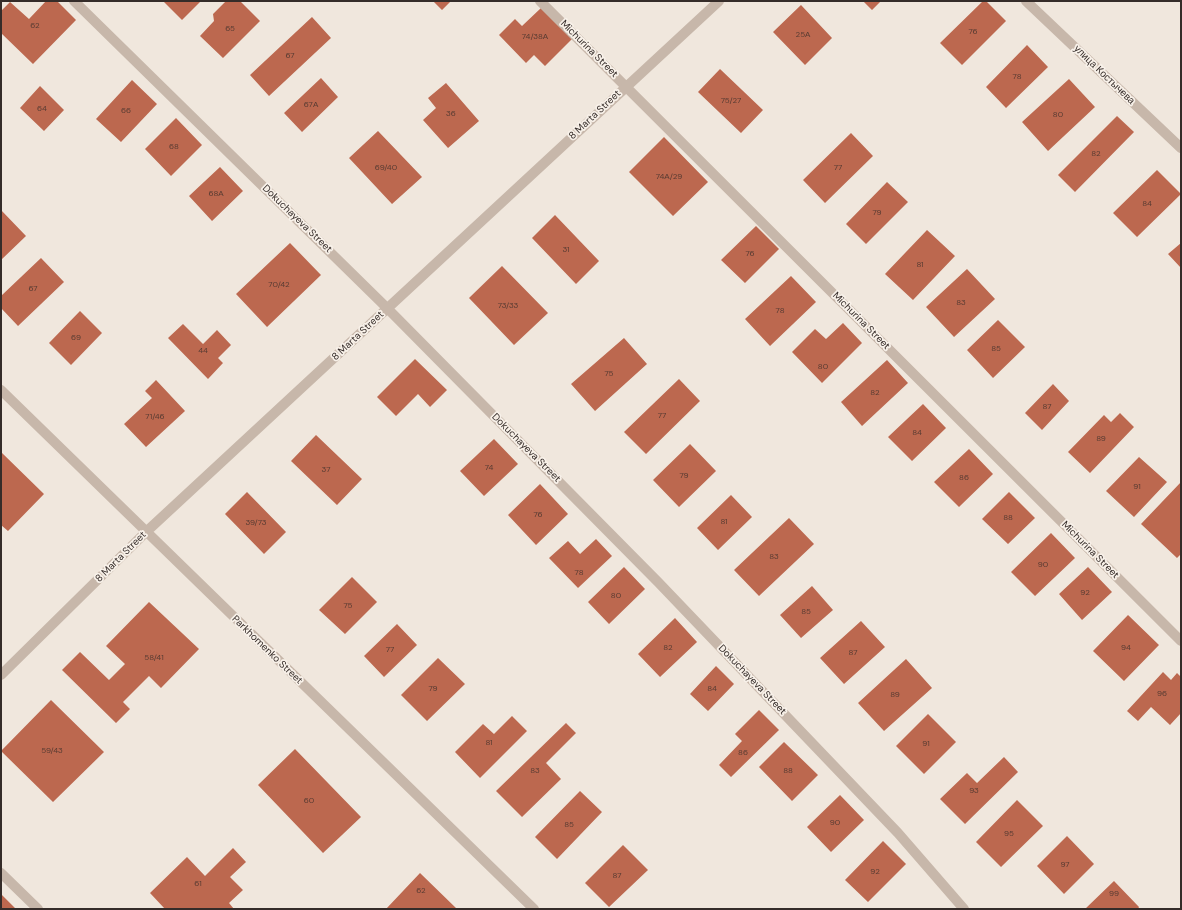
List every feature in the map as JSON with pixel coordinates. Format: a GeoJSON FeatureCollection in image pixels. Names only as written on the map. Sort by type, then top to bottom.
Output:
{"type":"FeatureCollection","features":[{"type":"Feature","properties":{"kind":"street","name":"Dokuchayeva Street"},"geometry":{"type":"LineString","coordinates":[[74,1],[387,308],[663,588],[898,833],[964,909]]}},
{"type":"Feature","properties":{"kind":"street","name":"Michurina Street"},"geometry":{"type":"LineString","coordinates":[[540,1],[627,86],[1181,641]]}},
{"type":"Feature","properties":{"kind":"street","name":"8 Marta Street"},"geometry":{"type":"LineString","coordinates":[[1,675],[146,532],[719,1]]}},
{"type":"Feature","properties":{"kind":"street","name":"улица Костычева"},"geometry":{"type":"LineString","coordinates":[[1026,1],[1181,148]]}},
{"type":"Feature","properties":{"kind":"street","name":"Parkhomenko Street"},"geometry":{"type":"LineString","coordinates":[[1,390],[534,909]]}},
{"type":"Feature","properties":{"kind":"street"},"geometry":{"type":"LineString","coordinates":[[1,873],[38,909]]}},
{"type":"Feature","properties":{"kind":"building"},"geometry":{"type":"Polygon","coordinates":[[[46,1],[57,1],[76,20],[33,64],[1,33],[1,11],[10,2],[29,19],[46,1]]]}},
{"type":"Feature","properties":{"kind":"building"},"geometry":{"type":"Polygon","coordinates":[[[163,1],[201,1],[182,20],[163,1]]]}},
{"type":"Feature","properties":{"kind":"building"},"geometry":{"type":"Polygon","coordinates":[[[226,1],[240,1],[260,21],[223,58],[200,36],[214,21],[213,14],[226,1]]]}},
{"type":"Feature","properties":{"kind":"building"},"geometry":{"type":"Polygon","coordinates":[[[433,1],[451,1],[442,10],[433,1]]]}},
{"type":"Feature","properties":{"kind":"building"},"geometry":{"type":"Polygon","coordinates":[[[863,1],[881,1],[872,10],[863,1]]]}},
{"type":"Feature","properties":{"kind":"building"},"geometry":{"type":"Polygon","coordinates":[[[983,1],[986,1],[1006,21],[962,65],[940,43],[983,1]]]}},
{"type":"Feature","properties":{"kind":"building"},"geometry":{"type":"Polygon","coordinates":[[[801,5],[832,38],[805,65],[773,32],[801,5]]]}},
{"type":"Feature","properties":{"kind":"building"},"geometry":{"type":"Polygon","coordinates":[[[541,8],[572,39],[545,66],[534,55],[526,63],[499,35],[515,19],[522,26],[541,8]]]}},
{"type":"Feature","properties":{"kind":"building"},"geometry":{"type":"Polygon","coordinates":[[[312,17],[331,38],[269,96],[250,75],[312,17]]]}},
{"type":"Feature","properties":{"kind":"building"},"geometry":{"type":"Polygon","coordinates":[[[1027,45],[1048,67],[1006,108],[986,87],[1027,45]]]}},
{"type":"Feature","properties":{"kind":"building"},"geometry":{"type":"Polygon","coordinates":[[[720,69],[763,110],[741,133],[698,92],[720,69]]]}},
{"type":"Feature","properties":{"kind":"building"},"geometry":{"type":"Polygon","coordinates":[[[321,78],[338,97],[302,132],[284,113],[321,78]]]}},
{"type":"Feature","properties":{"kind":"building"},"geometry":{"type":"Polygon","coordinates":[[[1069,79],[1095,107],[1048,151],[1022,122],[1069,79]]]}},
{"type":"Feature","properties":{"kind":"building"},"geometry":{"type":"Polygon","coordinates":[[[132,80],[157,104],[121,142],[96,119],[132,80]]]}},
{"type":"Feature","properties":{"kind":"building"},"geometry":{"type":"Polygon","coordinates":[[[446,83],[479,121],[448,148],[423,120],[436,108],[428,98],[446,83]]]}},
{"type":"Feature","properties":{"kind":"building"},"geometry":{"type":"Polygon","coordinates":[[[40,86],[64,110],[44,131],[20,108],[40,86]]]}},
{"type":"Feature","properties":{"kind":"building"},"geometry":{"type":"Polygon","coordinates":[[[1117,116],[1134,132],[1075,192],[1058,175],[1117,116]]]}},
{"type":"Feature","properties":{"kind":"building"},"geometry":{"type":"Polygon","coordinates":[[[176,118],[202,145],[171,176],[145,149],[176,118]]]}},
{"type":"Feature","properties":{"kind":"building"},"geometry":{"type":"Polygon","coordinates":[[[378,131],[422,177],[392,204],[349,158],[378,131]]]}},
{"type":"Feature","properties":{"kind":"building"},"geometry":{"type":"Polygon","coordinates":[[[851,133],[873,156],[825,203],[803,180],[851,133]]]}},
{"type":"Feature","properties":{"kind":"building"},"geometry":{"type":"Polygon","coordinates":[[[664,137],[708,182],[673,216],[629,172],[664,137]]]}},
{"type":"Feature","properties":{"kind":"building"},"geometry":{"type":"Polygon","coordinates":[[[220,167],[243,191],[212,221],[189,196],[220,167]]]}},
{"type":"Feature","properties":{"kind":"building"},"geometry":{"type":"Polygon","coordinates":[[[1157,170],[1181,194],[1137,237],[1113,213],[1157,170]]]}},
{"type":"Feature","properties":{"kind":"building"},"geometry":{"type":"Polygon","coordinates":[[[887,182],[908,202],[866,244],[846,224],[887,182]]]}},
{"type":"Feature","properties":{"kind":"building"},"geometry":{"type":"Polygon","coordinates":[[[1,210],[26,236],[1,260],[1,210]]]}},
{"type":"Feature","properties":{"kind":"building"},"geometry":{"type":"Polygon","coordinates":[[[555,215],[599,261],[576,284],[532,238],[555,215]]]}},
{"type":"Feature","properties":{"kind":"building"},"geometry":{"type":"Polygon","coordinates":[[[756,226],[779,249],[745,283],[721,260],[756,226]]]}},
{"type":"Feature","properties":{"kind":"building"},"geometry":{"type":"Polygon","coordinates":[[[927,230],[955,256],[913,300],[885,274],[927,230]]]}},
{"type":"Feature","properties":{"kind":"building"},"geometry":{"type":"Polygon","coordinates":[[[290,243],[321,275],[267,327],[236,294],[290,243]]]}},
{"type":"Feature","properties":{"kind":"building"},"geometry":{"type":"Polygon","coordinates":[[[1181,243],[1181,268],[1168,254],[1181,243]]]}},
{"type":"Feature","properties":{"kind":"building"},"geometry":{"type":"Polygon","coordinates":[[[41,258],[64,282],[18,326],[1,308],[1,296],[41,258]]]}},
{"type":"Feature","properties":{"kind":"building"},"geometry":{"type":"Polygon","coordinates":[[[502,266],[548,313],[514,345],[469,298],[502,266]]]}},
{"type":"Feature","properties":{"kind":"building"},"geometry":{"type":"Polygon","coordinates":[[[967,269],[995,299],[954,337],[926,307],[967,269]]]}},
{"type":"Feature","properties":{"kind":"building"},"geometry":{"type":"Polygon","coordinates":[[[791,276],[816,302],[770,346],[745,319],[791,276]]]}},
{"type":"Feature","properties":{"kind":"building"},"geometry":{"type":"Polygon","coordinates":[[[80,311],[102,333],[71,365],[49,343],[80,311]]]}},
{"type":"Feature","properties":{"kind":"building"},"geometry":{"type":"Polygon","coordinates":[[[998,320],[1025,347],[993,378],[967,350],[998,320]]]}},
{"type":"Feature","properties":{"kind":"building"},"geometry":{"type":"Polygon","coordinates":[[[843,323],[862,343],[822,383],[792,352],[815,329],[826,339],[843,323]]]}},
{"type":"Feature","properties":{"kind":"building"},"geometry":{"type":"Polygon","coordinates":[[[183,324],[203,344],[217,330],[231,345],[218,358],[223,363],[208,379],[168,338],[183,324]]]}},
{"type":"Feature","properties":{"kind":"building"},"geometry":{"type":"Polygon","coordinates":[[[624,338],[647,364],[595,411],[571,384],[624,338]]]}},
{"type":"Feature","properties":{"kind":"building"},"geometry":{"type":"Polygon","coordinates":[[[415,359],[447,390],[430,407],[418,394],[396,416],[377,397],[415,359]]]}},
{"type":"Feature","properties":{"kind":"building"},"geometry":{"type":"Polygon","coordinates":[[[887,360],[908,383],[862,426],[841,402],[887,360]]]}},
{"type":"Feature","properties":{"kind":"building"},"geometry":{"type":"Polygon","coordinates":[[[679,379],[700,401],[646,454],[624,432],[679,379]]]}},
{"type":"Feature","properties":{"kind":"building"},"geometry":{"type":"Polygon","coordinates":[[[156,380],[185,411],[146,447],[124,424],[152,398],[145,391],[156,380]]]}},
{"type":"Feature","properties":{"kind":"building"},"geometry":{"type":"Polygon","coordinates":[[[1053,384],[1069,401],[1042,430],[1025,413],[1053,384]]]}},
{"type":"Feature","properties":{"kind":"building"},"geometry":{"type":"Polygon","coordinates":[[[923,404],[946,428],[912,461],[888,437],[923,404]]]}},
{"type":"Feature","properties":{"kind":"building"},"geometry":{"type":"Polygon","coordinates":[[[1120,413],[1134,427],[1090,473],[1068,452],[1104,415],[1111,422],[1120,413]]]}},
{"type":"Feature","properties":{"kind":"building"},"geometry":{"type":"Polygon","coordinates":[[[316,435],[362,479],[337,505],[291,461],[316,435]]]}},
{"type":"Feature","properties":{"kind":"building"},"geometry":{"type":"Polygon","coordinates":[[[494,439],[518,464],[484,496],[460,471],[494,439]]]}},
{"type":"Feature","properties":{"kind":"building"},"geometry":{"type":"Polygon","coordinates":[[[690,444],[716,471],[679,507],[653,480],[690,444]]]}},
{"type":"Feature","properties":{"kind":"building"},"geometry":{"type":"Polygon","coordinates":[[[969,449],[993,474],[959,507],[934,482],[969,449]]]}},
{"type":"Feature","properties":{"kind":"building"},"geometry":{"type":"Polygon","coordinates":[[[1,452],[44,494],[8,531],[1,525],[1,452]]]}},
{"type":"Feature","properties":{"kind":"building"},"geometry":{"type":"Polygon","coordinates":[[[1139,457],[1167,482],[1134,517],[1106,491],[1139,457]]]}},
{"type":"Feature","properties":{"kind":"building"},"geometry":{"type":"Polygon","coordinates":[[[1181,482],[1181,554],[1177,558],[1141,524],[1181,482]]]}},
{"type":"Feature","properties":{"kind":"building"},"geometry":{"type":"Polygon","coordinates":[[[540,484],[568,514],[536,545],[508,515],[540,484]]]}},
{"type":"Feature","properties":{"kind":"building"},"geometry":{"type":"Polygon","coordinates":[[[247,492],[286,532],[264,554],[225,514],[247,492]]]}},
{"type":"Feature","properties":{"kind":"building"},"geometry":{"type":"Polygon","coordinates":[[[1009,492],[1035,518],[1008,544],[982,519],[1009,492]]]}},
{"type":"Feature","properties":{"kind":"building"},"geometry":{"type":"Polygon","coordinates":[[[731,495],[752,517],[718,550],[697,528],[731,495]]]}},
{"type":"Feature","properties":{"kind":"building"},"geometry":{"type":"Polygon","coordinates":[[[789,518],[814,544],[759,596],[734,570],[789,518]]]}},
{"type":"Feature","properties":{"kind":"building"},"geometry":{"type":"Polygon","coordinates":[[[1051,533],[1075,558],[1035,596],[1011,572],[1051,533]]]}},
{"type":"Feature","properties":{"kind":"building"},"geometry":{"type":"Polygon","coordinates":[[[596,539],[612,556],[578,588],[549,558],[568,541],[580,554],[596,539]]]}},
{"type":"Feature","properties":{"kind":"building"},"geometry":{"type":"Polygon","coordinates":[[[624,567],[645,589],[609,624],[588,602],[624,567]]]}},
{"type":"Feature","properties":{"kind":"building"},"geometry":{"type":"Polygon","coordinates":[[[1088,567],[1112,592],[1082,620],[1059,594],[1088,567]]]}},
{"type":"Feature","properties":{"kind":"building"},"geometry":{"type":"Polygon","coordinates":[[[352,577],[377,602],[345,634],[319,610],[352,577]]]}},
{"type":"Feature","properties":{"kind":"building"},"geometry":{"type":"Polygon","coordinates":[[[812,586],[833,610],[801,638],[780,615],[812,586]]]}},
{"type":"Feature","properties":{"kind":"building"},"geometry":{"type":"Polygon","coordinates":[[[149,602],[199,649],[161,688],[149,676],[123,702],[130,709],[116,723],[62,670],[80,652],[109,680],[125,664],[106,646],[149,602]]]}},
{"type":"Feature","properties":{"kind":"building"},"geometry":{"type":"Polygon","coordinates":[[[1128,615],[1159,645],[1124,681],[1093,651],[1128,615]]]}},
{"type":"Feature","properties":{"kind":"building"},"geometry":{"type":"Polygon","coordinates":[[[675,618],[697,642],[660,677],[638,654],[675,618]]]}},
{"type":"Feature","properties":{"kind":"building"},"geometry":{"type":"Polygon","coordinates":[[[861,621],[885,647],[844,684],[820,658],[861,621]]]}},
{"type":"Feature","properties":{"kind":"building"},"geometry":{"type":"Polygon","coordinates":[[[397,624],[417,645],[384,677],[364,656],[397,624]]]}},
{"type":"Feature","properties":{"kind":"building"},"geometry":{"type":"Polygon","coordinates":[[[438,658],[465,684],[427,721],[401,695],[438,658]]]}},
{"type":"Feature","properties":{"kind":"building"},"geometry":{"type":"Polygon","coordinates":[[[906,659],[932,688],[884,731],[858,703],[906,659]]]}},
{"type":"Feature","properties":{"kind":"building"},"geometry":{"type":"Polygon","coordinates":[[[716,666],[734,684],[708,711],[690,694],[716,666]]]}},
{"type":"Feature","properties":{"kind":"building"},"geometry":{"type":"Polygon","coordinates":[[[1163,672],[1171,680],[1177,673],[1181,677],[1181,713],[1170,725],[1151,707],[1138,721],[1127,711],[1163,672]]]}},
{"type":"Feature","properties":{"kind":"building"},"geometry":{"type":"Polygon","coordinates":[[[51,700],[104,752],[53,802],[1,751],[51,700]]]}},
{"type":"Feature","properties":{"kind":"building"},"geometry":{"type":"Polygon","coordinates":[[[759,710],[779,730],[731,777],[719,765],[742,741],[735,734],[759,710]]]}},
{"type":"Feature","properties":{"kind":"building"},"geometry":{"type":"Polygon","coordinates":[[[928,714],[956,742],[924,774],[896,746],[928,714]]]}},
{"type":"Feature","properties":{"kind":"building"},"geometry":{"type":"Polygon","coordinates":[[[512,716],[527,731],[480,778],[455,752],[483,724],[494,734],[512,716]]]}},
{"type":"Feature","properties":{"kind":"building"},"geometry":{"type":"Polygon","coordinates":[[[566,723],[576,733],[546,763],[561,779],[522,817],[496,791],[566,723]]]}},
{"type":"Feature","properties":{"kind":"building"},"geometry":{"type":"Polygon","coordinates":[[[784,742],[818,775],[792,801],[759,767],[784,742]]]}},
{"type":"Feature","properties":{"kind":"building"},"geometry":{"type":"Polygon","coordinates":[[[295,749],[361,817],[323,853],[258,785],[295,749]]]}},
{"type":"Feature","properties":{"kind":"building"},"geometry":{"type":"Polygon","coordinates":[[[1004,757],[1018,772],[965,824],[940,799],[967,773],[977,783],[1004,757]]]}},
{"type":"Feature","properties":{"kind":"building"},"geometry":{"type":"Polygon","coordinates":[[[580,791],[602,812],[557,859],[535,837],[580,791]]]}},
{"type":"Feature","properties":{"kind":"building"},"geometry":{"type":"Polygon","coordinates":[[[840,795],[864,820],[831,852],[807,827],[840,795]]]}},
{"type":"Feature","properties":{"kind":"building"},"geometry":{"type":"Polygon","coordinates":[[[1017,800],[1043,826],[1001,867],[976,842],[1017,800]]]}},
{"type":"Feature","properties":{"kind":"building"},"geometry":{"type":"Polygon","coordinates":[[[1067,836],[1094,864],[1064,894],[1037,866],[1067,836]]]}},
{"type":"Feature","properties":{"kind":"building"},"geometry":{"type":"Polygon","coordinates":[[[883,841],[906,864],[868,902],[845,880],[883,841]]]}},
{"type":"Feature","properties":{"kind":"building"},"geometry":{"type":"Polygon","coordinates":[[[623,845],[648,870],[609,907],[585,883],[623,845]]]}},
{"type":"Feature","properties":{"kind":"building"},"geometry":{"type":"Polygon","coordinates":[[[233,848],[246,862],[230,877],[243,890],[229,903],[234,909],[165,909],[150,893],[187,857],[205,876],[233,848]]]}},
{"type":"Feature","properties":{"kind":"building"},"geometry":{"type":"Polygon","coordinates":[[[420,873],[457,909],[386,909],[420,873]]]}},
{"type":"Feature","properties":{"kind":"building"},"geometry":{"type":"Polygon","coordinates":[[[1114,881],[1139,907],[1138,909],[1085,909],[1114,881]]]}},
{"type":"Feature","properties":{"kind":"building"},"geometry":{"type":"Polygon","coordinates":[[[1,894],[16,909],[1,909],[1,894]]]}}]}
